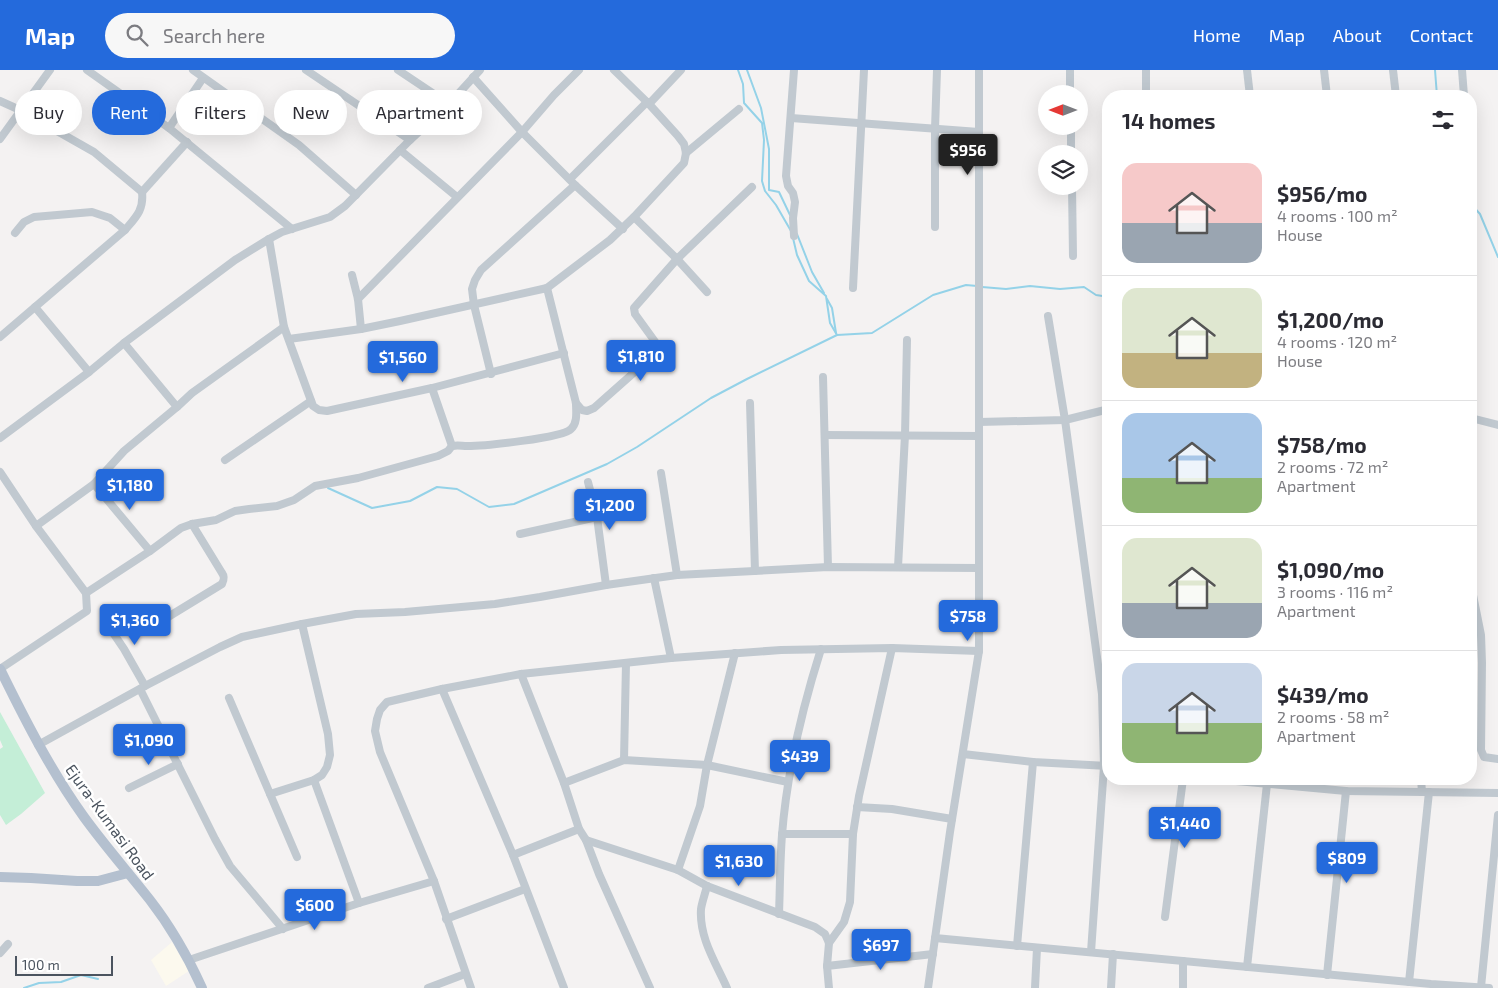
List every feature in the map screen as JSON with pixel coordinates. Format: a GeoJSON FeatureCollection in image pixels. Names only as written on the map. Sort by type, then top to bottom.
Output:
{"type":"FeatureCollection","features":[{"type":"Feature","properties":{"kind":"main road","name":"Ejura-Kumasi Road"},"geometry":{"type":"LineString","coordinates":[[0,669],[38,745],[84,816],[151,902],[189,960],[202,988]]}},
{"type":"Feature","properties":{"kind":"main road"},"geometry":{"type":"LineString","coordinates":[[0,877],[98,881],[128,873]]}},
{"type":"Feature","properties":{"kind":"street"},"geometry":{"type":"LineString","coordinates":[[35,90],[50,70]]}},
{"type":"Feature","properties":{"kind":"street"},"geometry":{"type":"LineString","coordinates":[[87,70],[187,142],[292,229]]}},
{"type":"Feature","properties":{"kind":"street"},"geometry":{"type":"LineString","coordinates":[[193,70],[299,145],[356,195]]}},
{"type":"Feature","properties":{"kind":"street"},"geometry":{"type":"LineString","coordinates":[[306,70],[410,140]]}},
{"type":"Feature","properties":{"kind":"street"},"geometry":{"type":"LineString","coordinates":[[398,70],[428,90]]}},
{"type":"Feature","properties":{"kind":"street"},"geometry":{"type":"LineString","coordinates":[[461,90],[480,70]]}},
{"type":"Feature","properties":{"kind":"street"},"geometry":{"type":"LineString","coordinates":[[358,299],[522,132],[579,70]]}},
{"type":"Feature","properties":{"kind":"street"},"geometry":{"type":"LineString","coordinates":[[289,339],[361,328],[547,288],[610,240],[684,163],[686,153],[684,144],[678,136],[614,70]]}},
{"type":"Feature","properties":{"kind":"street"},"geometry":{"type":"LineString","coordinates":[[490,374],[472,289],[481,270],[573,182],[681,70]]}},
{"type":"Feature","properties":{"kind":"street"},"geometry":{"type":"LineString","coordinates":[[794,70],[786,181],[793,193],[795,202],[793,218],[794,236]]}},
{"type":"Feature","properties":{"kind":"street"},"geometry":{"type":"LineString","coordinates":[[852,288],[864,70]]}},
{"type":"Feature","properties":{"kind":"street"},"geometry":{"type":"LineString","coordinates":[[935,227],[937,70]]}},
{"type":"Feature","properties":{"kind":"street"},"geometry":{"type":"LineString","coordinates":[[928,988],[952,819],[979,651],[979,70]]}},
{"type":"Feature","properties":{"kind":"street"},"geometry":{"type":"LineString","coordinates":[[1070,70],[1070,85]]}},
{"type":"Feature","properties":{"kind":"street"},"geometry":{"type":"LineString","coordinates":[[1146,70],[1146,90]]}},
{"type":"Feature","properties":{"kind":"street"},"geometry":{"type":"LineString","coordinates":[[1247,70],[1249,90]]}},
{"type":"Feature","properties":{"kind":"street"},"geometry":{"type":"LineString","coordinates":[[1324,70],[1326,90]]}},
{"type":"Feature","properties":{"kind":"street"},"geometry":{"type":"LineString","coordinates":[[1393,70],[1395,90]]}},
{"type":"Feature","properties":{"kind":"street"},"geometry":{"type":"LineString","coordinates":[[1462,70],[1464,90]]}},
{"type":"Feature","properties":{"kind":"street"},"geometry":{"type":"LineString","coordinates":[[473,77],[522,132],[622,229]]}},
{"type":"Feature","properties":{"kind":"street"},"geometry":{"type":"LineString","coordinates":[[168,128],[203,78]]}},
{"type":"Feature","properties":{"kind":"street"},"geometry":{"type":"LineString","coordinates":[[0,101],[15,108]]}},
{"type":"Feature","properties":{"kind":"street"},"geometry":{"type":"LineString","coordinates":[[686,153],[739,109]]}},
{"type":"Feature","properties":{"kind":"street"},"geometry":{"type":"LineString","coordinates":[[0,139],[15,117]]}},
{"type":"Feature","properties":{"kind":"street"},"geometry":{"type":"LineString","coordinates":[[791,118],[979,132]]}},
{"type":"Feature","properties":{"kind":"street"},"geometry":{"type":"LineString","coordinates":[[0,336],[125,230],[140,212],[143,202],[142,192],[94,152],[64,135]]}},
{"type":"Feature","properties":{"kind":"street"},"geometry":{"type":"LineString","coordinates":[[0,438],[235,260],[269,239],[292,229],[330,217],[346,206],[415,135]]}},
{"type":"Feature","properties":{"kind":"street"},"geometry":{"type":"LineString","coordinates":[[142,192],[187,142]]}},
{"type":"Feature","properties":{"kind":"street"},"geometry":{"type":"LineString","coordinates":[[400,150],[457,197]]}},
{"type":"Feature","properties":{"kind":"street"},"geometry":{"type":"LineString","coordinates":[[576,403],[582,410],[587,411],[594,408],[656,353],[658,348],[656,343],[635,314],[634,308],[677,259],[752,187]]}},
{"type":"Feature","properties":{"kind":"street"},"geometry":{"type":"LineString","coordinates":[[1072,195],[1073,256]]}},
{"type":"Feature","properties":{"kind":"street"},"geometry":{"type":"LineString","coordinates":[[15,233],[24,222],[34,217],[84,212],[92,212],[110,218],[125,230]]}},
{"type":"Feature","properties":{"kind":"street"},"geometry":{"type":"LineString","coordinates":[[634,217],[677,259],[707,292]]}},
{"type":"Feature","properties":{"kind":"street"},"geometry":{"type":"LineString","coordinates":[[269,239],[284,327],[313,406],[319,410],[327,411],[432,388],[564,353]]}},
{"type":"Feature","properties":{"kind":"street"},"geometry":{"type":"LineString","coordinates":[[352,275],[358,299],[361,328]]}},
{"type":"Feature","properties":{"kind":"street"},"geometry":{"type":"LineString","coordinates":[[86,593],[181,528],[192,524],[216,520],[235,511],[249,508],[277,506],[294,500],[315,486],[358,478],[438,456],[448,451],[452,446],[477,445],[564,434],[572,429],[576,403],[547,288]]}},
{"type":"Feature","properties":{"kind":"street"},"geometry":{"type":"LineString","coordinates":[[35,307],[89,372]]}},
{"type":"Feature","properties":{"kind":"street"},"geometry":{"type":"LineString","coordinates":[[1048,316],[1102,673]]}},
{"type":"Feature","properties":{"kind":"street"},"geometry":{"type":"LineString","coordinates":[[36,526],[94,484],[124,451],[177,408],[192,393],[284,327]]}},
{"type":"Feature","properties":{"kind":"street"},"geometry":{"type":"LineString","coordinates":[[898,567],[905,435],[906,340]]}},
{"type":"Feature","properties":{"kind":"street"},"geometry":{"type":"LineString","coordinates":[[124,343],[177,408]]}},
{"type":"Feature","properties":{"kind":"street"},"geometry":{"type":"LineString","coordinates":[[823,377],[828,567]]}},
{"type":"Feature","properties":{"kind":"street"},"geometry":{"type":"LineString","coordinates":[[432,388],[452,446]]}},
{"type":"Feature","properties":{"kind":"street"},"geometry":{"type":"LineString","coordinates":[[225,460],[311,401]]}},
{"type":"Feature","properties":{"kind":"street"},"geometry":{"type":"LineString","coordinates":[[750,403],[755,571]]}},
{"type":"Feature","properties":{"kind":"street"},"geometry":{"type":"LineString","coordinates":[[980,422],[1065,420],[1102,411]]}},
{"type":"Feature","properties":{"kind":"street"},"geometry":{"type":"LineString","coordinates":[[1477,420],[1498,425]]}},
{"type":"Feature","properties":{"kind":"street"},"geometry":{"type":"LineString","coordinates":[[825,435],[978,436]]}},
{"type":"Feature","properties":{"kind":"street"},"geometry":{"type":"LineString","coordinates":[[0,472],[36,526],[86,593],[88,611],[0,669]]}},
{"type":"Feature","properties":{"kind":"street"},"geometry":{"type":"LineString","coordinates":[[661,473],[677,575]]}},
{"type":"Feature","properties":{"kind":"street"},"geometry":{"type":"LineString","coordinates":[[588,482],[597,517],[606,585]]}},
{"type":"Feature","properties":{"kind":"street"},"geometry":{"type":"LineString","coordinates":[[94,484],[150,551]]}},
{"type":"Feature","properties":{"kind":"street"},"geometry":{"type":"LineString","coordinates":[[520,534],[597,517]]}},
{"type":"Feature","properties":{"kind":"street"},"geometry":{"type":"LineString","coordinates":[[150,628],[224,581],[224,576],[192,524]]}},
{"type":"Feature","properties":{"kind":"street"},"geometry":{"type":"LineString","coordinates":[[38,745],[220,647],[242,637],[302,624],[356,614],[405,612],[495,604],[677,575],[828,567],[979,568]]}},
{"type":"Feature","properties":{"kind":"street"},"geometry":{"type":"LineString","coordinates":[[654,578],[670,658]]}},
{"type":"Feature","properties":{"kind":"street"},"geometry":{"type":"LineString","coordinates":[[1477,618],[1482,672],[1482,750],[1484,757],[1498,759]]}},
{"type":"Feature","properties":{"kind":"street"},"geometry":{"type":"LineString","coordinates":[[104,621],[124,649],[178,764],[230,866],[283,930]]}},
{"type":"Feature","properties":{"kind":"street"},"geometry":{"type":"LineString","coordinates":[[270,794],[314,780],[322,775],[330,755],[328,734],[302,624]]}},
{"type":"Feature","properties":{"kind":"street"},"geometry":{"type":"LineString","coordinates":[[471,988],[434,881],[380,752],[375,732],[380,710],[387,702],[521,674],[670,658],[821,649],[892,648],[979,651]]}},
{"type":"Feature","properties":{"kind":"street"},"geometry":{"type":"LineString","coordinates":[[829,943],[844,922],[850,902],[853,834],[863,770],[892,648]]}},
{"type":"Feature","properties":{"kind":"street"},"geometry":{"type":"LineString","coordinates":[[779,914],[782,834],[788,782],[807,694],[821,649]]}},
{"type":"Feature","properties":{"kind":"street"},"geometry":{"type":"LineString","coordinates":[[678,870],[700,806],[707,765],[735,653]]}},
{"type":"Feature","properties":{"kind":"street"},"geometry":{"type":"LineString","coordinates":[[624,760],[626,664]]}},
{"type":"Feature","properties":{"kind":"street"},"geometry":{"type":"LineString","coordinates":[[521,674],[580,828],[650,988]]}},
{"type":"Feature","properties":{"kind":"street"},"geometry":{"type":"LineString","coordinates":[[442,689],[513,856],[564,988]]}},
{"type":"Feature","properties":{"kind":"street"},"geometry":{"type":"LineString","coordinates":[[229,698],[297,857]]}},
{"type":"Feature","properties":{"kind":"street"},"geometry":{"type":"LineString","coordinates":[[963,754],[1033,762],[1102,766]]}},
{"type":"Feature","properties":{"kind":"street"},"geometry":{"type":"LineString","coordinates":[[564,783],[624,760],[707,765],[788,782]]}},
{"type":"Feature","properties":{"kind":"street"},"geometry":{"type":"LineString","coordinates":[[1017,946],[1033,762]]}},
{"type":"Feature","properties":{"kind":"street"},"geometry":{"type":"LineString","coordinates":[[129,788],[178,764]]}},
{"type":"Feature","properties":{"kind":"street"},"geometry":{"type":"LineString","coordinates":[[314,780],[360,903]]}},
{"type":"Feature","properties":{"kind":"street"},"geometry":{"type":"LineString","coordinates":[[1091,952],[1104,785]]}},
{"type":"Feature","properties":{"kind":"street"},"geometry":{"type":"LineString","coordinates":[[1165,917],[1182,785]]}},
{"type":"Feature","properties":{"kind":"street"},"geometry":{"type":"LineString","coordinates":[[1247,967],[1267,785]]}},
{"type":"Feature","properties":{"kind":"street"},"geometry":{"type":"LineString","coordinates":[[1312,785],[1346,791],[1498,793]]}},
{"type":"Feature","properties":{"kind":"street"},"geometry":{"type":"LineString","coordinates":[[1409,982],[1425,792],[1423,785]]}},
{"type":"Feature","properties":{"kind":"street"},"geometry":{"type":"LineString","coordinates":[[1327,975],[1346,791]]}},
{"type":"Feature","properties":{"kind":"street"},"geometry":{"type":"LineString","coordinates":[[857,807],[892,809],[952,819]]}},
{"type":"Feature","properties":{"kind":"street"},"geometry":{"type":"LineString","coordinates":[[935,938],[1409,982],[1430,986],[1485,988],[1498,815]]}},
{"type":"Feature","properties":{"kind":"street"},"geometry":{"type":"LineString","coordinates":[[513,856],[580,828]]}},
{"type":"Feature","properties":{"kind":"street"},"geometry":{"type":"LineString","coordinates":[[782,834],[853,834]]}},
{"type":"Feature","properties":{"kind":"street"},"geometry":{"type":"LineString","coordinates":[[586,840],[678,870],[708,886],[815,927],[825,934],[829,943],[827,966],[829,988]]}},
{"type":"Feature","properties":{"kind":"street"},"geometry":{"type":"LineString","coordinates":[[189,960],[360,903],[434,881]]}},
{"type":"Feature","properties":{"kind":"street"},"geometry":{"type":"LineString","coordinates":[[708,886],[701,908],[701,924],[705,941],[727,988]]}},
{"type":"Feature","properties":{"kind":"street"},"geometry":{"type":"LineString","coordinates":[[446,919],[525,889]]}},
{"type":"Feature","properties":{"kind":"street"},"geometry":{"type":"LineString","coordinates":[[0,953],[8,944]]}},
{"type":"Feature","properties":{"kind":"street"},"geometry":{"type":"LineString","coordinates":[[1035,988],[1037,948]]}},
{"type":"Feature","properties":{"kind":"street"},"geometry":{"type":"LineString","coordinates":[[827,966],[933,954]]}},
{"type":"Feature","properties":{"kind":"street"},"geometry":{"type":"LineString","coordinates":[[1111,988],[1113,954]]}},
{"type":"Feature","properties":{"kind":"street"},"geometry":{"type":"LineString","coordinates":[[1183,961],[1183,988]]}},
{"type":"Feature","properties":{"kind":"street"},"geometry":{"type":"LineString","coordinates":[[428,988],[466,974]]}},
{"type":"Feature","properties":{"kind":"shaded area"},"geometry":{"type":"Polygon","coordinates":[[[172,942],[189,971],[166,986],[151,960],[172,942]]]}},
{"type":"Feature","properties":{"kind":"green space"},"geometry":{"type":"Polygon","coordinates":[[[0,712],[45,793],[6,825],[0,815],[0,749],[3,747],[0,740],[0,712]]]}},
{"type":"Feature","properties":{"kind":"waterway"},"geometry":{"type":"LineString","coordinates":[[738,70],[743,84],[744,103],[762,123],[764,140],[762,181],[765,191],[776,205],[791,231]]}},
{"type":"Feature","properties":{"kind":"waterway"},"geometry":{"type":"LineString","coordinates":[[747,70],[761,108],[769,149],[769,190],[779,192],[790,215]]}},
{"type":"Feature","properties":{"kind":"waterway"},"geometry":{"type":"LineString","coordinates":[[1435,70],[1437,90]]}},
{"type":"Feature","properties":{"kind":"waterway"},"geometry":{"type":"LineString","coordinates":[[1477,211],[1498,257]]}},
{"type":"Feature","properties":{"kind":"waterway"},"geometry":{"type":"LineString","coordinates":[[797,234],[812,272],[824,293]]}},
{"type":"Feature","properties":{"kind":"waterway"},"geometry":{"type":"LineString","coordinates":[[793,238],[797,255],[809,281],[826,296],[830,323],[837,335]]}},
{"type":"Feature","properties":{"kind":"waterway"},"geometry":{"type":"LineString","coordinates":[[328,488],[372,508],[410,501],[437,487],[457,489],[489,507],[514,504],[607,464],[637,447],[711,398],[837,335],[872,333],[933,295],[966,285],[977,286]]}},
{"type":"Feature","properties":{"kind":"waterway"},"geometry":{"type":"LineString","coordinates":[[982,287],[1006,289],[1030,286],[1060,289],[1084,287],[1096,295],[1102,296]]}},
{"type":"Feature","properties":{"kind":"waterway"},"geometry":{"type":"LineString","coordinates":[[827,299],[832,308],[836,333]]}},
{"type":"Feature","properties":{"kind":"waterway"},"geometry":{"type":"LineString","coordinates":[[24,988],[39,983],[61,982],[81,975],[98,979]]}}]}
